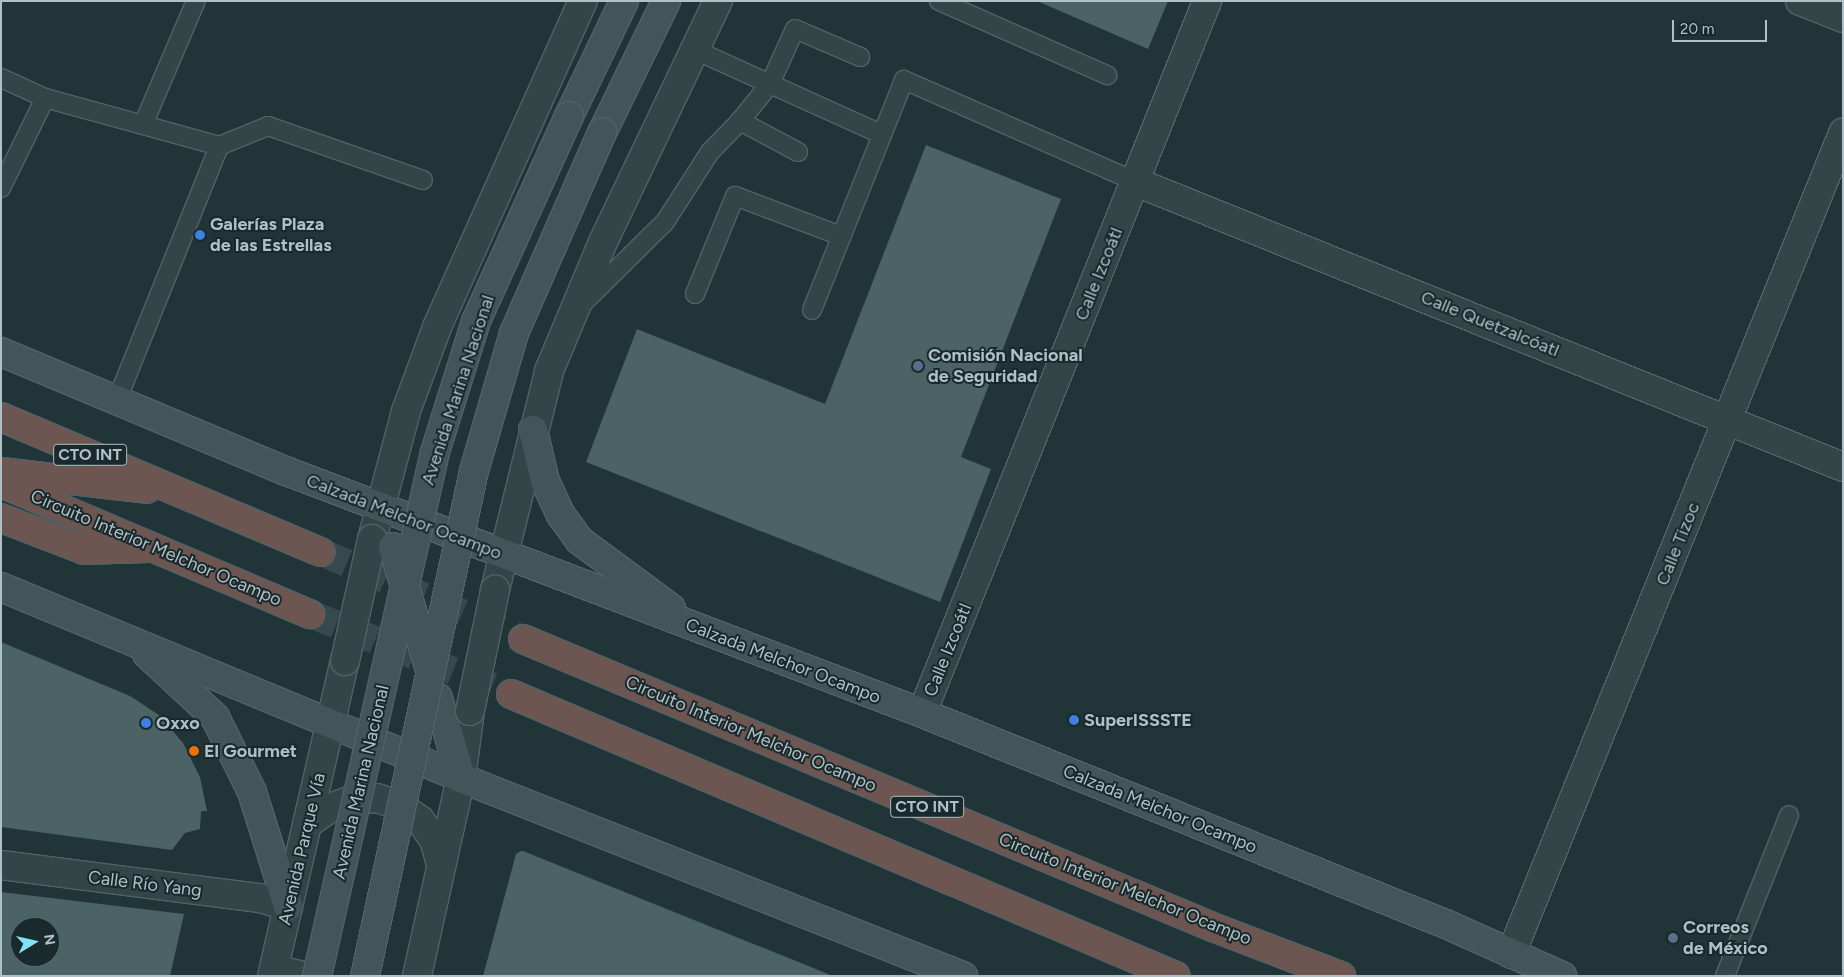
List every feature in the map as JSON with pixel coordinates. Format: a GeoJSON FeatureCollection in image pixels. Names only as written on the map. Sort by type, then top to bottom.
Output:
{"type":"FeatureCollection","features":[{"type":"Feature","properties":{"kind":"highway","name":"CTO INT"},"geometry":{"type":"LineString","coordinates":[[1,418],[321,552]]}},
{"type":"Feature","properties":{"kind":"highway"},"geometry":{"type":"LineString","coordinates":[[1,472],[178,493]]}},
{"type":"Feature","properties":{"kind":"highway","name":"Circuito Interior Melchor Ocampo"},"geometry":{"type":"LineString","coordinates":[[1,483],[310,614]]}},
{"type":"Feature","properties":{"kind":"highway"},"geometry":{"type":"LineString","coordinates":[[1,518],[84,550],[154,548]]}},
{"type":"Feature","properties":{"kind":"highway","name":"Circuito Interior Melchor Ocampo"},"geometry":{"type":"LineString","coordinates":[[523,638],[1214,928],[1341,976]]}},
{"type":"Feature","properties":{"kind":"highway"},"geometry":{"type":"LineString","coordinates":[[511,694],[1176,976]]}},
{"type":"Feature","properties":{"kind":"main road","name":"Avenida Marina Nacional"},"geometry":{"type":"LineString","coordinates":[[317,976],[435,452],[476,321],[569,116],[624,1]]}},
{"type":"Feature","properties":{"kind":"main road","name":"Avenida Marina Nacional"},"geometry":{"type":"LineString","coordinates":[[365,976],[474,471],[514,333],[602,133],[666,1]]}},
{"type":"Feature","properties":{"kind":"main road","name":"Calzada Melchor Ocampo"},"geometry":{"type":"LineString","coordinates":[[1,352],[505,556],[922,714],[1448,925],[1562,976]]}},
{"type":"Feature","properties":{"kind":"main road"},"geometry":{"type":"LineString","coordinates":[[533,430],[545,481],[561,515],[579,540],[703,630]]}},
{"type":"Feature","properties":{"kind":"main road"},"geometry":{"type":"LineString","coordinates":[[380,506],[382,543],[438,698],[461,778]]}},
{"type":"Feature","properties":{"kind":"main road"},"geometry":{"type":"LineString","coordinates":[[1,587],[332,722],[461,778],[963,976]]}},
{"type":"Feature","properties":{"kind":"main road"},"geometry":{"type":"LineString","coordinates":[[135,642],[215,717],[252,792],[288,906]]}},
{"type":"Feature","properties":{"kind":"street","name":"Avenida Marina Nacional"},"geometry":{"type":"LineString","coordinates":[[380,506],[406,411],[437,327],[584,1]]}},
{"type":"Feature","properties":{"kind":"street"},"geometry":{"type":"LineString","coordinates":[[417,976],[461,778],[470,711],[495,590],[505,556],[533,430],[549,371],[570,316],[718,1]]}},
{"type":"Feature","properties":{"kind":"street","name":"Calle Izcoátl"},"geometry":{"type":"LineString","coordinates":[[922,714],[1207,1]]}},
{"type":"Feature","properties":{"kind":"street"},"geometry":{"type":"LineString","coordinates":[[1800,1],[1843,18]]}},
{"type":"Feature","properties":{"kind":"street","name":"Calle Tizoc"},"geometry":{"type":"LineString","coordinates":[[1511,954],[1729,420],[1843,133]]}},
{"type":"Feature","properties":{"kind":"street","name":"Calle Quetzalcóatl"},"geometry":{"type":"LineString","coordinates":[[1136,182],[1843,466]]}},
{"type":"Feature","properties":{"kind":"street"},"geometry":{"type":"LineString","coordinates":[[332,722],[346,661],[382,543]]}},
{"type":"Feature","properties":{"kind":"street","name":"Avenida Parque Vía"},"geometry":{"type":"LineString","coordinates":[[273,973],[332,722]]}},
{"type":"Feature","properties":{"kind":"street"},"geometry":{"type":"LineString","coordinates":[[307,824],[330,808],[353,799],[377,798],[400,806],[420,820],[434,840],[441,866]]}},
{"type":"Feature","properties":{"kind":"street","name":"Calle Río Yang"},"geometry":{"type":"LineString","coordinates":[[1,865],[260,898],[288,906]]}},
{"type":"Feature","properties":{"kind":"street"},"geometry":{"type":"LineString","coordinates":[[273,973],[304,976]]}},
{"type":"Feature","properties":{"kind":"lane"},"geometry":{"type":"LineString","coordinates":[[143,125],[196,1]]}},
{"type":"Feature","properties":{"kind":"lane"},"geometry":{"type":"LineString","coordinates":[[939,1],[1107,74]]}},
{"type":"Feature","properties":{"kind":"lane"},"geometry":{"type":"LineString","coordinates":[[570,316],[666,222],[710,152],[740,121],[770,84],[795,29],[860,57]]}},
{"type":"Feature","properties":{"kind":"lane"},"geometry":{"type":"LineString","coordinates":[[695,50],[881,134]]}},
{"type":"Feature","properties":{"kind":"lane"},"geometry":{"type":"LineString","coordinates":[[1,78],[45,98],[219,146],[268,126],[423,180]]}},
{"type":"Feature","properties":{"kind":"lane"},"geometry":{"type":"LineString","coordinates":[[812,310],[904,80],[1136,182]]}},
{"type":"Feature","properties":{"kind":"lane"},"geometry":{"type":"LineString","coordinates":[[1,188],[45,98]]}},
{"type":"Feature","properties":{"kind":"lane"},"geometry":{"type":"LineString","coordinates":[[740,121],[798,152]]}},
{"type":"Feature","properties":{"kind":"lane"},"geometry":{"type":"LineString","coordinates":[[117,400],[219,146]]}},
{"type":"Feature","properties":{"kind":"lane"},"geometry":{"type":"LineString","coordinates":[[695,294],[735,196],[841,236]]}},
{"type":"Feature","properties":{"kind":"lane"},"geometry":{"type":"LineString","coordinates":[[1725,976],[1789,815]]}},
{"type":"Feature","properties":{"kind":"path"},"geometry":{"type":"LineString","coordinates":[[1604,975],[1610,976]]}},
{"type":"Feature","properties":{"kind":"building"},"geometry":{"type":"Polygon","coordinates":[[[1037,1],[1168,1],[1148,49],[1037,1]]]}},
{"type":"Feature","properties":{"kind":"building","name":"Comisión Nacional de Seguridad"},"geometry":{"type":"Polygon","coordinates":[[[926,145],[1061,199],[961,457],[991,469],[940,602],[586,462],[637,329],[825,404],[926,145]]]}},
{"type":"Feature","properties":{"kind":"building"},"geometry":{"type":"Polygon","coordinates":[[[1,642],[130,696],[159,715],[183,743],[200,777],[207,811],[201,811],[200,829],[185,833],[172,850],[1,827],[1,642]]]}},
{"type":"Feature","properties":{"kind":"building"},"geometry":{"type":"Polygon","coordinates":[[[521,851],[833,976],[483,976],[516,854],[521,851]]]}},
{"type":"Feature","properties":{"kind":"building"},"geometry":{"type":"Polygon","coordinates":[[[1,892],[184,914],[170,976],[1,976],[1,892]]]}},
{"type":"Feature","properties":{"kind":"tunnel"},"geometry":{"type":"LineString","coordinates":[[321,552],[523,639]]}},
{"type":"Feature","properties":{"kind":"tunnel"},"geometry":{"type":"LineString","coordinates":[[310,614],[511,694]]}},
{"type":"Feature","properties":{"kind":"place","name":"Galerías Plaza de las Estrellas"},"geometry":{"type":"Point","coordinates":[200,235]}},
{"type":"Feature","properties":{"kind":"place","name":"Comisión Nacional de Seguridad"},"geometry":{"type":"Point","coordinates":[918,366]}},
{"type":"Feature","properties":{"kind":"place","name":"SuperISSSTE"},"geometry":{"type":"Point","coordinates":[1074,720]}},
{"type":"Feature","properties":{"kind":"place","name":"Oxxo"},"geometry":{"type":"Point","coordinates":[146,723]}},
{"type":"Feature","properties":{"kind":"place","name":"El Gourmet"},"geometry":{"type":"Point","coordinates":[194,751]}},
{"type":"Feature","properties":{"kind":"place","name":"Correos de México"},"geometry":{"type":"Point","coordinates":[1673,938]}}]}
